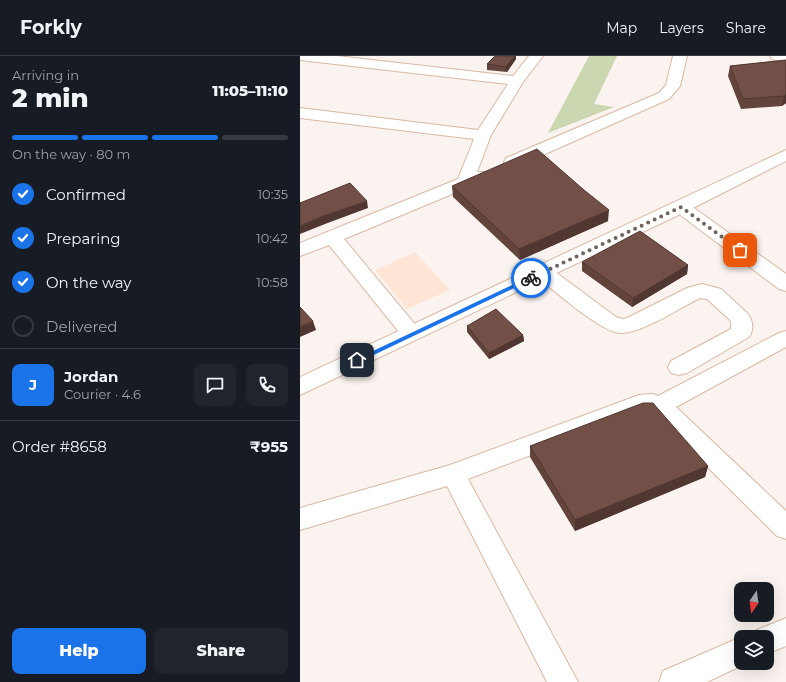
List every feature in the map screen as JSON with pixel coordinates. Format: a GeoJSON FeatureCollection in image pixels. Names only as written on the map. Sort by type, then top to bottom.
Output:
{"type":"FeatureCollection","features":[{"type":"Feature","properties":{"kind":"street"},"geometry":{"type":"LineString","coordinates":[[300,56],[517,81]]}},
{"type":"Feature","properties":{"kind":"street"},"geometry":{"type":"LineString","coordinates":[[465,182],[483,135],[517,81],[536,56]]}},
{"type":"Feature","properties":{"kind":"street"},"geometry":{"type":"LineString","coordinates":[[300,250],[465,182],[664,96],[673,86],[680,56]]}},
{"type":"Feature","properties":{"kind":"street"},"geometry":{"type":"LineString","coordinates":[[777,56],[786,58]]}},
{"type":"Feature","properties":{"kind":"street"},"geometry":{"type":"LineString","coordinates":[[300,113],[483,135]]}},
{"type":"Feature","properties":{"kind":"street"},"geometry":{"type":"LineString","coordinates":[[300,375],[406,327],[786,145]]}},
{"type":"Feature","properties":{"kind":"street"},"geometry":{"type":"LineString","coordinates":[[300,387],[681,207],[786,155]]}},
{"type":"Feature","properties":{"kind":"street"},"geometry":{"type":"LineString","coordinates":[[681,207],[786,284]]}},
{"type":"Feature","properties":{"kind":"street"},"geometry":{"type":"LineString","coordinates":[[332,237],[406,327]]}},
{"type":"Feature","properties":{"kind":"street"},"geometry":{"type":"LineString","coordinates":[[543,272],[609,322],[621,326],[632,324],[694,293],[702,292],[714,294],[741,319],[742,332],[679,367]]}},
{"type":"Feature","properties":{"kind":"street"},"geometry":{"type":"LineString","coordinates":[[660,405],[786,338]]}},
{"type":"Feature","properties":{"kind":"street"},"geometry":{"type":"LineString","coordinates":[[300,519],[453,474],[639,404],[653,403],[660,405],[786,528]]}},
{"type":"Feature","properties":{"kind":"street"},"geometry":{"type":"LineString","coordinates":[[453,474],[563,682]]}},
{"type":"Feature","properties":{"kind":"street"},"geometry":{"type":"LineString","coordinates":[[774,637],[786,632]]}},
{"type":"Feature","properties":{"kind":"street"},"geometry":{"type":"LineString","coordinates":[[674,682],[734,654]]}},
{"type":"Feature","properties":{"kind":"shaded area"},"geometry":{"type":"Polygon","coordinates":[[[415,252],[450,290],[407,309],[375,270],[415,252]]]}},
{"type":"Feature","properties":{"kind":"green space"},"geometry":{"type":"Polygon","coordinates":[[[589,56],[617,56],[594,104],[614,107],[548,133],[589,56]]]}},
{"type":"Feature","properties":{"kind":"building"},"geometry":{"type":"Polygon","coordinates":[[[495,56],[514,56],[506,67],[487,64],[495,56]]]}},
{"type":"Feature","properties":{"kind":"building"},"geometry":{"type":"Polygon","coordinates":[[[786,60],[786,94],[784,96],[743,99],[730,66],[786,60]]]}},
{"type":"Feature","properties":{"kind":"building"},"geometry":{"type":"Polygon","coordinates":[[[537,149],[609,210],[519,249],[452,186],[537,149]]]}},
{"type":"Feature","properties":{"kind":"building"},"geometry":{"type":"Polygon","coordinates":[[[350,183],[367,201],[323,216],[300,226],[300,203],[350,183]]]}},
{"type":"Feature","properties":{"kind":"building"},"geometry":{"type":"Polygon","coordinates":[[[640,231],[688,265],[633,298],[582,262],[640,231]]]}},
{"type":"Feature","properties":{"kind":"building"},"geometry":{"type":"Polygon","coordinates":[[[300,307],[313,321],[300,327],[300,307]]]}},
{"type":"Feature","properties":{"kind":"building"},"geometry":{"type":"Polygon","coordinates":[[[496,309],[523,335],[489,353],[467,326],[496,309]]]}},
{"type":"Feature","properties":{"kind":"building"},"geometry":{"type":"Polygon","coordinates":[[[643,403],[653,403],[708,466],[575,520],[530,446],[643,403]]]}},
{"type":"Feature","properties":{"kind":"way so far"},"geometry":{"type":"LineString","coordinates":[[531,278],[681,207],[740,250]]}},
{"type":"Feature","properties":{"kind":"route"},"geometry":{"type":"LineString","coordinates":[[357,360],[531,278]]}}]}
